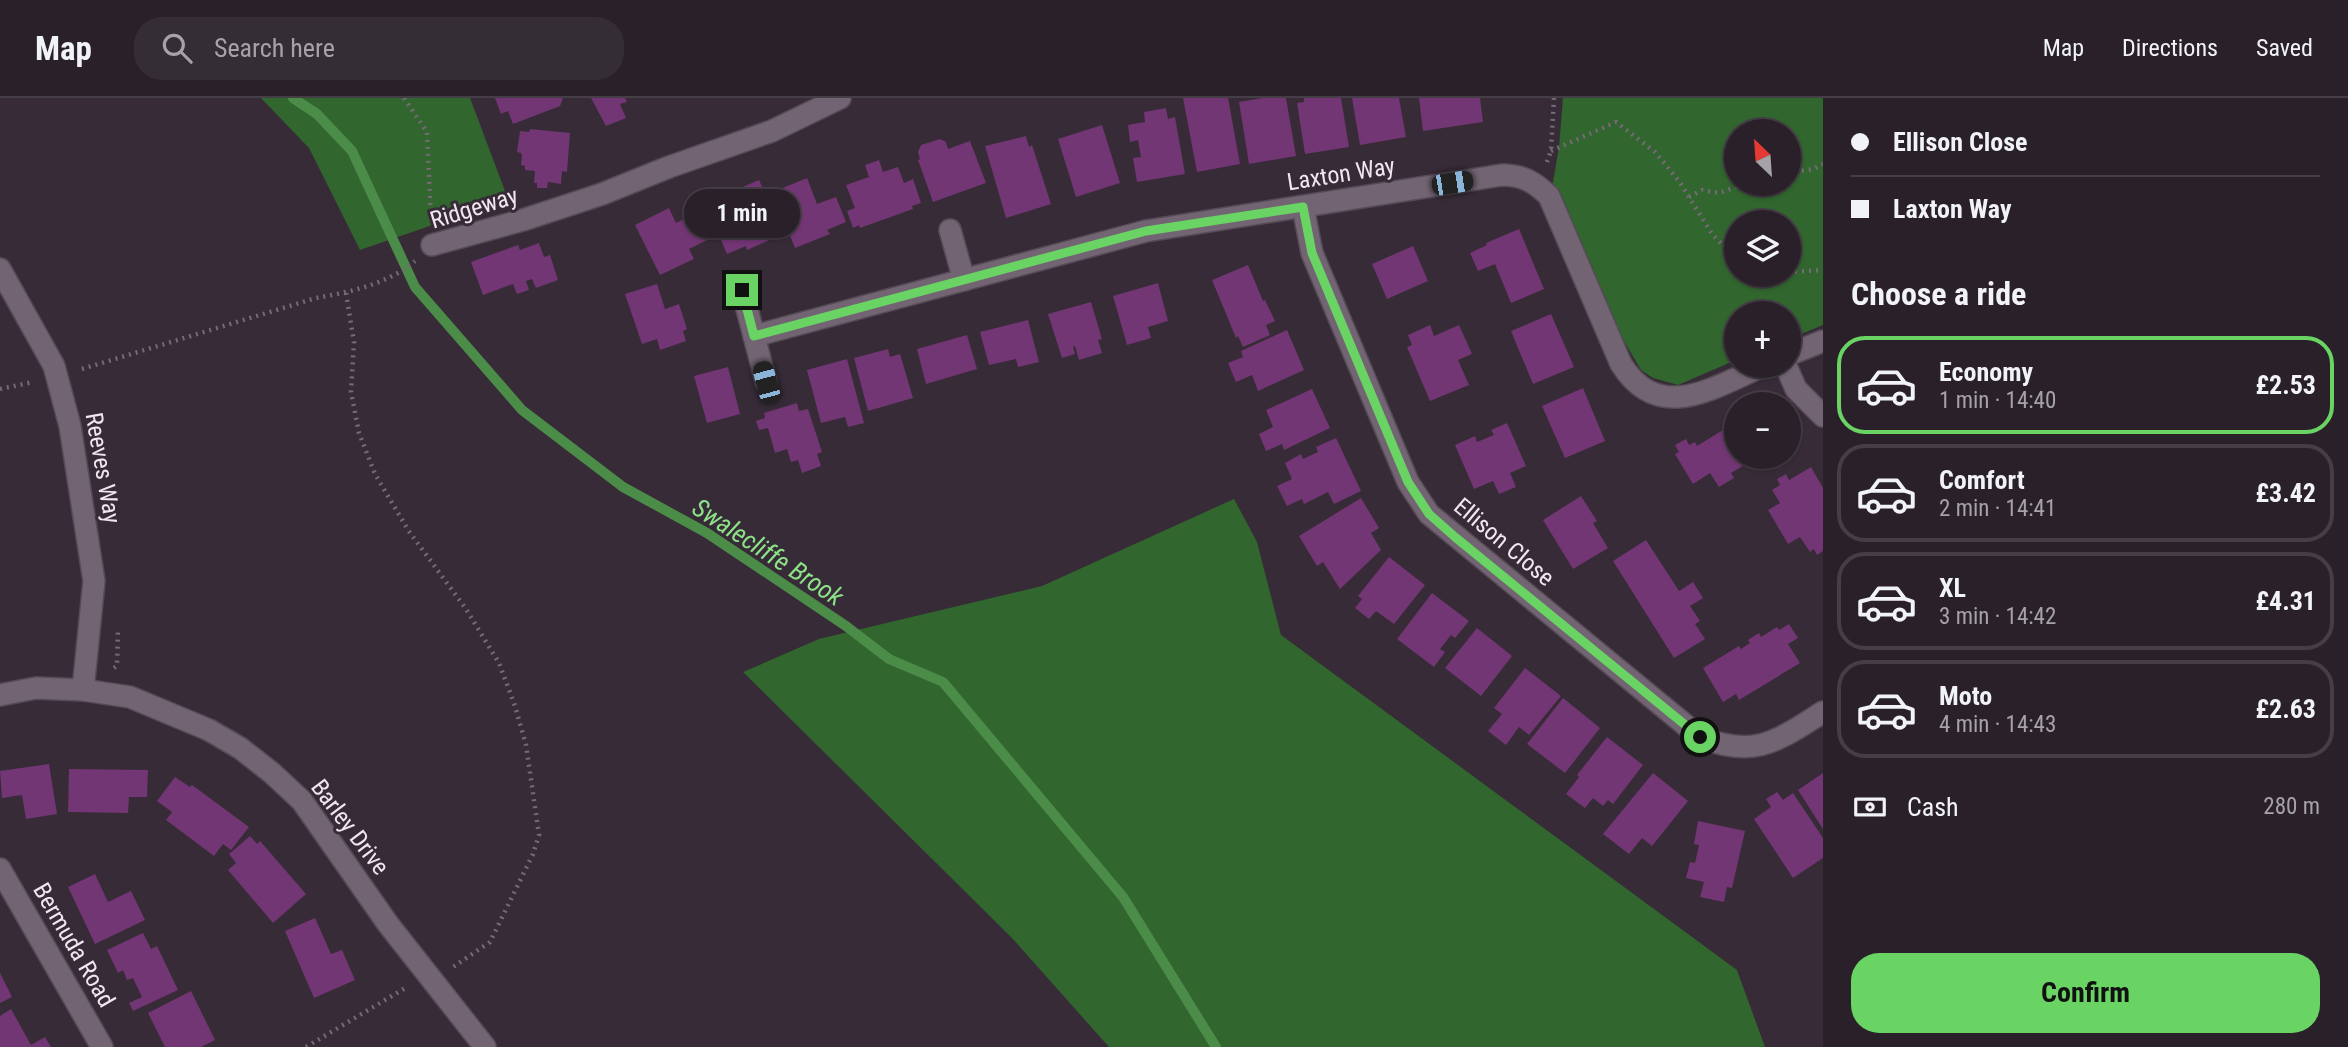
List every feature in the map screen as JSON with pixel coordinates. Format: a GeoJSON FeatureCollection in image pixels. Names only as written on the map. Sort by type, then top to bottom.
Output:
{"type":"FeatureCollection","features":[{"type":"Feature","properties":{"kind":"street","name":"Ridgeway"},"geometry":{"type":"LineString","coordinates":[[432,246],[602,194],[772,131],[840,98]]}},
{"type":"Feature","properties":{"kind":"street","name":"Laxton Way"},"geometry":{"type":"LineString","coordinates":[[754,336],[1146,231],[1502,175],[1516,175],[1537,186]]}},
{"type":"Feature","properties":{"kind":"street"},"geometry":{"type":"LineString","coordinates":[[1537,186],[1549,196],[1621,364],[1637,385],[1670,399],[1694,395],[1734,378]]}},
{"type":"Feature","properties":{"kind":"street","name":"Ellison Close"},"geometry":{"type":"LineString","coordinates":[[1303,207],[1312,253],[1408,482],[1429,514],[1700,737],[1735,747],[1753,747],[1771,742],[1823,712]]}},
{"type":"Feature","properties":{"kind":"street"},"geometry":{"type":"LineString","coordinates":[[950,230],[964,280]]}},
{"type":"Feature","properties":{"kind":"street","name":"Reeves Way"},"geometry":{"type":"LineString","coordinates":[[0,269],[58,377],[79,476],[94,580],[83,690]]}},
{"type":"Feature","properties":{"kind":"street"},"geometry":{"type":"LineString","coordinates":[[742,290],[766,382]]}},
{"type":"Feature","properties":{"kind":"street"},"geometry":{"type":"LineString","coordinates":[[1801,350],[1823,341]]}},
{"type":"Feature","properties":{"kind":"street"},"geometry":{"type":"LineString","coordinates":[[1791,378],[1796,389],[1823,416]]}},
{"type":"Feature","properties":{"kind":"street","name":"Barley Drive"},"geometry":{"type":"LineString","coordinates":[[0,695],[36,688],[83,690],[130,697],[169,712],[240,748],[302,801],[388,924],[485,1047]]}},
{"type":"Feature","properties":{"kind":"street","name":"Bermuda Road"},"geometry":{"type":"LineString","coordinates":[[0,869],[102,1047]]}},
{"type":"Feature","properties":{"kind":"path"},"geometry":{"type":"LineString","coordinates":[[404,98],[427,132],[432,246]]}},
{"type":"Feature","properties":{"kind":"path"},"geometry":{"type":"LineString","coordinates":[[1537,186],[1551,151],[1554,98]]}},
{"type":"Feature","properties":{"kind":"path"},"geometry":{"type":"LineString","coordinates":[[1551,151],[1616,122],[1655,152],[1679,181],[1712,234],[1724,246]]}},
{"type":"Feature","properties":{"kind":"path"},"geometry":{"type":"LineString","coordinates":[[1801,171],[1823,164]]}},
{"type":"Feature","properties":{"kind":"path"},"geometry":{"type":"LineString","coordinates":[[1689,197],[1702,190],[1724,191]]}},
{"type":"Feature","properties":{"kind":"path","name":"Ridgeway"},"geometry":{"type":"LineString","coordinates":[[0,389],[58,377],[316,298],[346,293],[402,272],[432,246]]}},
{"type":"Feature","properties":{"kind":"path"},"geometry":{"type":"LineString","coordinates":[[1801,271],[1823,270]]}},
{"type":"Feature","properties":{"kind":"path"},"geometry":{"type":"LineString","coordinates":[[306,1047],[491,942],[533,854],[539,835],[526,746],[499,663],[466,610],[408,530],[375,474],[359,433],[351,392],[354,342],[346,293]]}},
{"type":"Feature","properties":{"kind":"green space"},"geometry":{"type":"Polygon","coordinates":[[[261,98],[470,98],[508,199],[360,250],[309,148],[261,98]]]}},
{"type":"Feature","properties":{"kind":"green space"},"geometry":{"type":"Polygon","coordinates":[[[1563,98],[1823,98],[1823,325],[1801,334],[1801,301],[1724,301],[1724,365],[1678,385],[1653,378],[1641,370],[1598,297],[1552,188],[1563,98]]]}},
{"type":"Feature","properties":{"kind":"green space"},"geometry":{"type":"Polygon","coordinates":[[[1234,499],[1257,542],[1281,635],[1737,970],[1765,1047],[1109,1047],[1011,937],[743,672],[819,639],[1042,586],[1234,499]]]}},
{"type":"Feature","properties":{"kind":"building"},"geometry":{"type":"Polygon","coordinates":[[[495,98],[563,98],[560,106],[513,124],[508,111],[501,114],[495,98]]]}},
{"type":"Feature","properties":{"kind":"building"},"geometry":{"type":"Polygon","coordinates":[[[591,98],[625,98],[627,102],[620,104],[626,118],[606,126],[591,98]]]}},
{"type":"Feature","properties":{"kind":"building"},"geometry":{"type":"Polygon","coordinates":[[[1183,98],[1228,98],[1240,164],[1197,172],[1183,98]]]}},
{"type":"Feature","properties":{"kind":"building"},"geometry":{"type":"Polygon","coordinates":[[[1286,98],[1296,156],[1249,164],[1239,102],[1286,98]]]}},
{"type":"Feature","properties":{"kind":"building"},"geometry":{"type":"Polygon","coordinates":[[[1304,98],[1341,98],[1349,147],[1305,154],[1297,103],[1304,102],[1304,98]]]}},
{"type":"Feature","properties":{"kind":"building"},"geometry":{"type":"Polygon","coordinates":[[[1352,98],[1399,98],[1406,137],[1360,145],[1352,98]]]}},
{"type":"Feature","properties":{"kind":"building"},"geometry":{"type":"Polygon","coordinates":[[[1419,98],[1480,98],[1483,122],[1423,131],[1419,98]]]}},
{"type":"Feature","properties":{"kind":"building"},"geometry":{"type":"Polygon","coordinates":[[[1166,108],[1168,119],[1175,117],[1185,174],[1137,182],[1133,158],[1141,157],[1138,140],[1130,142],[1128,125],[1145,122],[1144,112],[1166,108]]]}},
{"type":"Feature","properties":{"kind":"building"},"geometry":{"type":"Polygon","coordinates":[[[1102,125],[1120,183],[1076,197],[1058,139],[1102,125]]]}},
{"type":"Feature","properties":{"kind":"building"},"geometry":{"type":"Polygon","coordinates":[[[530,129],[570,133],[567,172],[562,171],[561,184],[548,182],[547,188],[537,188],[537,183],[534,183],[535,171],[525,170],[525,166],[521,165],[522,156],[517,152],[520,131],[529,132],[530,129]]]}},
{"type":"Feature","properties":{"kind":"building"},"geometry":{"type":"Polygon","coordinates":[[[1026,136],[1029,147],[1032,145],[1051,204],[1006,218],[985,146],[1026,136]]]}},
{"type":"Feature","properties":{"kind":"building"},"geometry":{"type":"Polygon","coordinates":[[[940,139],[946,142],[948,149],[970,141],[986,183],[933,202],[918,160],[918,152],[921,145],[940,139]]]}},
{"type":"Feature","properties":{"kind":"building"},"geometry":{"type":"Polygon","coordinates":[[[879,160],[883,172],[898,167],[904,183],[913,179],[921,203],[912,206],[913,209],[860,228],[859,225],[853,228],[847,211],[855,208],[846,185],[869,177],[865,165],[879,160]]]}},
{"type":"Feature","properties":{"kind":"building"},"geometry":{"type":"Polygon","coordinates":[[[807,178],[817,204],[836,197],[846,222],[827,230],[830,234],[795,248],[773,192],[807,178]]]}},
{"type":"Feature","properties":{"kind":"building"},"geometry":{"type":"Polygon","coordinates":[[[759,180],[783,234],[747,250],[746,246],[727,254],[716,228],[735,220],[724,195],[759,180]]]}},
{"type":"Feature","properties":{"kind":"building"},"geometry":{"type":"Polygon","coordinates":[[[669,208],[676,223],[698,212],[711,238],[689,249],[694,259],[660,275],[635,225],[669,208]]]}},
{"type":"Feature","properties":{"kind":"building"},"geometry":{"type":"Polygon","coordinates":[[[1519,229],[1544,289],[1511,303],[1495,264],[1478,271],[1470,253],[1519,229]]]}},
{"type":"Feature","properties":{"kind":"building"},"geometry":{"type":"Polygon","coordinates":[[[539,243],[544,257],[550,255],[558,280],[536,288],[532,279],[526,281],[529,290],[517,294],[513,284],[483,295],[471,262],[518,245],[520,250],[539,243]]]}},
{"type":"Feature","properties":{"kind":"building"},"geometry":{"type":"Polygon","coordinates":[[[1413,246],[1428,281],[1387,299],[1372,264],[1413,246]]]}},
{"type":"Feature","properties":{"kind":"building"},"geometry":{"type":"Polygon","coordinates":[[[1248,265],[1263,301],[1265,300],[1275,321],[1266,325],[1270,335],[1243,347],[1238,336],[1236,338],[1212,280],[1248,265]]]}},
{"type":"Feature","properties":{"kind":"building"},"geometry":{"type":"Polygon","coordinates":[[[1158,283],[1168,321],[1148,327],[1151,338],[1127,345],[1113,296],[1158,283]]]}},
{"type":"Feature","properties":{"kind":"building"},"geometry":{"type":"Polygon","coordinates":[[[657,284],[665,309],[679,304],[687,329],[683,331],[686,341],[660,350],[657,339],[642,344],[625,294],[657,284]]]}},
{"type":"Feature","properties":{"kind":"building"},"geometry":{"type":"Polygon","coordinates":[[[1091,302],[1102,339],[1098,340],[1102,353],[1079,360],[1075,346],[1075,354],[1062,358],[1048,314],[1091,302]]]}},
{"type":"Feature","properties":{"kind":"building"},"geometry":{"type":"Polygon","coordinates":[[[1551,314],[1574,367],[1533,384],[1511,331],[1551,314]]]}},
{"type":"Feature","properties":{"kind":"building"},"geometry":{"type":"Polygon","coordinates":[[[1028,320],[1039,362],[1018,367],[1016,359],[989,365],[980,332],[1028,320]]]}},
{"type":"Feature","properties":{"kind":"building"},"geometry":{"type":"Polygon","coordinates":[[[1430,325],[1434,336],[1459,325],[1472,354],[1458,360],[1469,385],[1430,401],[1407,347],[1412,345],[1408,335],[1430,325]]]}},
{"type":"Feature","properties":{"kind":"building"},"geometry":{"type":"Polygon","coordinates":[[[1287,330],[1304,370],[1258,391],[1252,375],[1236,382],[1228,363],[1243,357],[1241,351],[1287,330]]]}},
{"type":"Feature","properties":{"kind":"building"},"geometry":{"type":"Polygon","coordinates":[[[967,335],[977,369],[926,384],[917,349],[967,335]]]}},
{"type":"Feature","properties":{"kind":"building"},"geometry":{"type":"Polygon","coordinates":[[[888,349],[890,357],[900,354],[913,398],[868,411],[854,358],[888,349]]]}},
{"type":"Feature","properties":{"kind":"building"},"geometry":{"type":"Polygon","coordinates":[[[847,359],[864,423],[848,427],[845,417],[821,423],[807,370],[847,359]]]}},
{"type":"Feature","properties":{"kind":"building"},"geometry":{"type":"Polygon","coordinates":[[[728,367],[740,414],[707,423],[694,376],[728,367]]]}},
{"type":"Feature","properties":{"kind":"building"},"geometry":{"type":"Polygon","coordinates":[[[1583,388],[1605,441],[1565,458],[1542,406],[1583,388]]]}},
{"type":"Feature","properties":{"kind":"building"},"geometry":{"type":"Polygon","coordinates":[[[1312,389],[1330,428],[1284,450],[1282,444],[1266,451],[1259,434],[1273,427],[1266,410],[1312,389]]]}},
{"type":"Feature","properties":{"kind":"building"},"geometry":{"type":"Polygon","coordinates":[[[797,403],[799,411],[808,409],[822,452],[817,454],[821,466],[802,473],[798,460],[791,462],[787,449],[775,453],[768,428],[759,430],[756,421],[765,418],[764,413],[797,403]]]}},
{"type":"Feature","properties":{"kind":"building"},"geometry":{"type":"Polygon","coordinates":[[[1507,423],[1526,466],[1510,473],[1516,487],[1499,494],[1493,481],[1474,489],[1455,445],[1475,436],[1477,442],[1494,435],[1491,430],[1507,423]]]}},
{"type":"Feature","properties":{"kind":"building"},"geometry":{"type":"Polygon","coordinates":[[[1724,429],[1724,469],[1738,469],[1731,473],[1734,478],[1719,487],[1710,473],[1693,484],[1675,454],[1679,452],[1675,445],[1686,439],[1689,445],[1695,442],[1697,446],[1724,429]]]}},
{"type":"Feature","properties":{"kind":"building"},"geometry":{"type":"Polygon","coordinates":[[[1336,438],[1361,491],[1334,504],[1328,492],[1304,504],[1302,499],[1287,506],[1277,486],[1292,479],[1285,463],[1301,454],[1303,459],[1318,452],[1316,447],[1336,438]]]}},
{"type":"Feature","properties":{"kind":"building"},"geometry":{"type":"Polygon","coordinates":[[[1811,467],[1823,488],[1823,551],[1817,555],[1814,549],[1810,552],[1800,537],[1788,544],[1768,510],[1780,503],[1772,490],[1780,485],[1777,479],[1786,474],[1789,480],[1811,467]]]}},
{"type":"Feature","properties":{"kind":"building"},"geometry":{"type":"Polygon","coordinates":[[[1581,496],[1597,521],[1593,523],[1608,548],[1573,569],[1543,520],[1581,496]]]}},
{"type":"Feature","properties":{"kind":"building"},"geometry":{"type":"Polygon","coordinates":[[[1361,498],[1379,528],[1371,533],[1381,550],[1340,589],[1323,562],[1317,566],[1299,536],[1361,498]]]}},
{"type":"Feature","properties":{"kind":"building"},"geometry":{"type":"Polygon","coordinates":[[[1646,540],[1679,591],[1693,582],[1703,598],[1690,606],[1700,621],[1695,624],[1705,639],[1674,658],[1613,561],[1646,540]]]}},
{"type":"Feature","properties":{"kind":"building"},"geometry":{"type":"Polygon","coordinates":[[[1389,557],[1425,585],[1394,624],[1376,611],[1369,619],[1355,608],[1362,599],[1358,596],[1389,557]]]}},
{"type":"Feature","properties":{"kind":"building"},"geometry":{"type":"Polygon","coordinates":[[[1432,593],[1469,621],[1455,638],[1451,635],[1440,649],[1445,652],[1434,667],[1397,639],[1432,593]]]}},
{"type":"Feature","properties":{"kind":"building"},"geometry":{"type":"Polygon","coordinates":[[[1789,624],[1798,638],[1788,644],[1800,663],[1739,700],[1736,694],[1723,702],[1703,668],[1739,646],[1741,649],[1759,633],[1761,637],[1777,627],[1779,630],[1789,624]]]}},
{"type":"Feature","properties":{"kind":"building"},"geometry":{"type":"Polygon","coordinates":[[[1477,628],[1512,656],[1481,696],[1445,668],[1477,628]]]}},
{"type":"Feature","properties":{"kind":"building"},"geometry":{"type":"Polygon","coordinates":[[[1525,668],[1561,696],[1529,735],[1519,727],[1506,745],[1488,731],[1502,714],[1494,708],[1525,668]]]}},
{"type":"Feature","properties":{"kind":"building"},"geometry":{"type":"Polygon","coordinates":[[[1563,698],[1600,728],[1565,773],[1527,744],[1563,698]]]}},
{"type":"Feature","properties":{"kind":"building"},"geometry":{"type":"Polygon","coordinates":[[[1607,737],[1643,765],[1613,804],[1608,800],[1603,806],[1593,798],[1585,808],[1566,794],[1579,777],[1577,775],[1607,737]]]}},
{"type":"Feature","properties":{"kind":"building"},"geometry":{"type":"Polygon","coordinates":[[[49,764],[57,814],[26,819],[22,795],[2,798],[0,771],[49,764]]]}},
{"type":"Feature","properties":{"kind":"building"},"geometry":{"type":"Polygon","coordinates":[[[69,769],[148,770],[147,797],[129,797],[128,813],[68,812],[69,769]]]}},
{"type":"Feature","properties":{"kind":"building"},"geometry":{"type":"Polygon","coordinates":[[[1653,773],[1688,801],[1652,846],[1642,838],[1629,854],[1603,834],[1653,773]]]}},
{"type":"Feature","properties":{"kind":"building"},"geometry":{"type":"Polygon","coordinates":[[[1823,773],[1823,829],[1798,790],[1823,773]]]}},
{"type":"Feature","properties":{"kind":"building"},"geometry":{"type":"Polygon","coordinates":[[[175,777],[190,787],[192,785],[249,827],[231,850],[223,844],[214,856],[166,820],[172,812],[157,801],[175,777]]]}},
{"type":"Feature","properties":{"kind":"building"},"geometry":{"type":"Polygon","coordinates":[[[1777,792],[1783,800],[1793,793],[1823,838],[1823,858],[1793,878],[1754,819],[1771,807],[1766,799],[1777,792]]]}},
{"type":"Feature","properties":{"kind":"building"},"geometry":{"type":"Polygon","coordinates":[[[1698,821],[1745,831],[1732,888],[1727,887],[1724,902],[1700,897],[1704,882],[1686,878],[1690,862],[1695,863],[1699,845],[1694,844],[1698,821]]]}},
{"type":"Feature","properties":{"kind":"building"},"geometry":{"type":"Polygon","coordinates":[[[250,836],[257,844],[260,841],[306,894],[273,923],[228,870],[236,863],[229,854],[250,836]]]}},
{"type":"Feature","properties":{"kind":"building"},"geometry":{"type":"Polygon","coordinates":[[[95,874],[108,902],[131,891],[145,920],[95,944],[68,887],[95,874]]]}},
{"type":"Feature","properties":{"kind":"building"},"geometry":{"type":"Polygon","coordinates":[[[315,918],[331,954],[342,950],[355,980],[314,998],[285,931],[315,918]]]}},
{"type":"Feature","properties":{"kind":"building"},"geometry":{"type":"Polygon","coordinates":[[[143,933],[151,949],[157,946],[178,990],[133,1011],[129,1003],[142,997],[133,978],[127,980],[123,970],[118,973],[107,950],[143,933]]]}},
{"type":"Feature","properties":{"kind":"building"},"geometry":{"type":"Polygon","coordinates":[[[0,973],[12,997],[0,1003],[0,973]]]}},
{"type":"Feature","properties":{"kind":"building"},"geometry":{"type":"Polygon","coordinates":[[[191,991],[215,1040],[201,1047],[165,1047],[148,1013],[191,991]]]}},
{"type":"Feature","properties":{"kind":"building"},"geometry":{"type":"Polygon","coordinates":[[[11,1009],[31,1045],[45,1037],[51,1047],[0,1047],[0,1016],[11,1009]]]}},
{"type":"Feature","properties":{"kind":"waterway","name":"Swalecliffe Brook"},"geometry":{"type":"LineString","coordinates":[[293,98],[317,114],[352,151],[415,287],[522,410],[623,487],[707,533],[846,626],[889,659],[943,682],[1123,897],[1216,1047]]}},
{"type":"Feature","properties":{"kind":"route"},"geometry":{"type":"LineString","coordinates":[[742,290],[754,336],[1146,231],[1303,207],[1312,253],[1417,499],[1429,514],[1455,537],[1700,737]]}}]}
